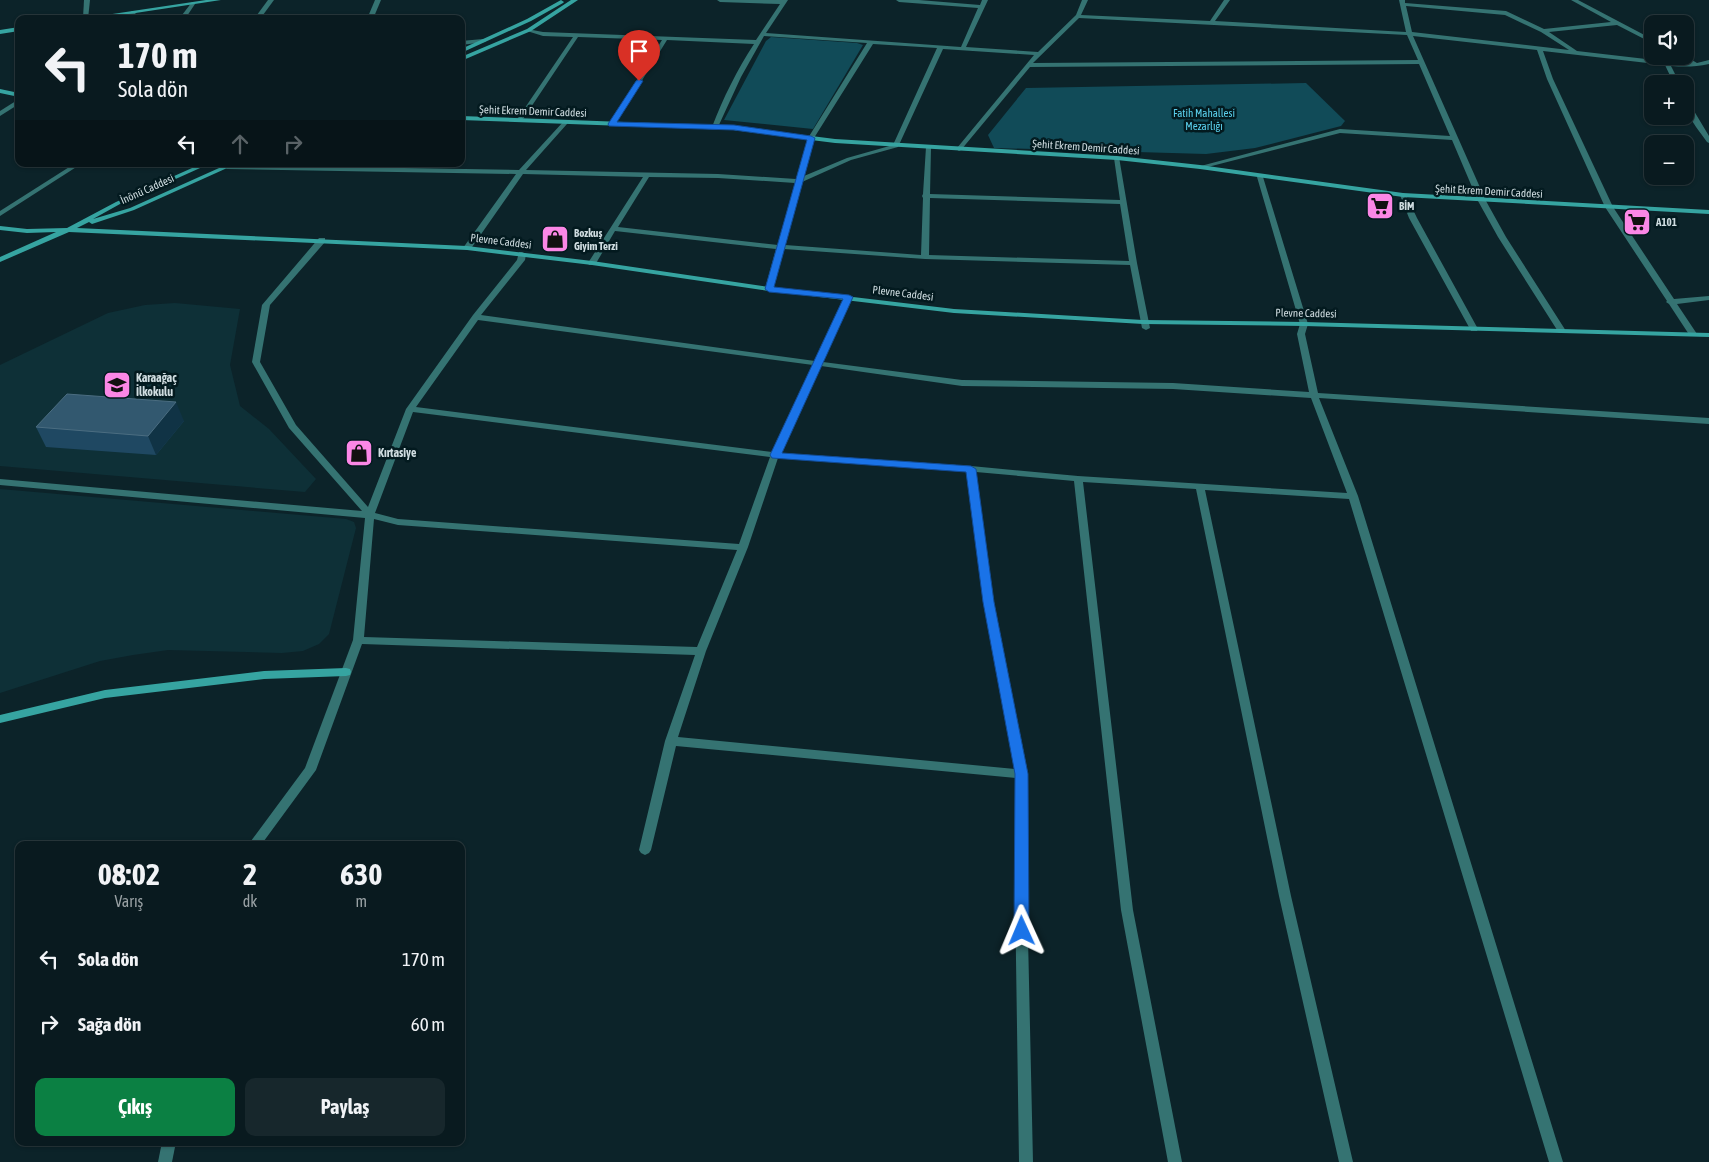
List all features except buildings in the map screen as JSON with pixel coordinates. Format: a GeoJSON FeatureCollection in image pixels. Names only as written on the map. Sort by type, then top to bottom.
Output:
{"type":"FeatureCollection","features":[{"type":"Feature","properties":{"kind":"street"},"geometry":{"type":"LineString","coordinates":[[84,15],[86,0]]}},
{"type":"Feature","properties":{"kind":"street"},"geometry":{"type":"LineString","coordinates":[[176,6],[178,0]]}},
{"type":"Feature","properties":{"kind":"street"},"geometry":{"type":"LineString","coordinates":[[109,15],[218,0]]}},
{"type":"Feature","properties":{"kind":"street"},"geometry":{"type":"LineString","coordinates":[[261,15],[271,0]]}},
{"type":"Feature","properties":{"kind":"street"},"geometry":{"type":"LineString","coordinates":[[372,15],[378,0]]}},
{"type":"Feature","properties":{"kind":"street"},"geometry":{"type":"LineString","coordinates":[[465,49],[529,20],[564,0]]}},
{"type":"Feature","properties":{"kind":"street"},"geometry":{"type":"LineString","coordinates":[[465,57],[529,30],[575,0]]}},
{"type":"Feature","properties":{"kind":"street"},"geometry":{"type":"LineString","coordinates":[[720,0],[784,1]]}},
{"type":"Feature","properties":{"kind":"street"},"geometry":{"type":"LineString","coordinates":[[899,0],[983,7]]}},
{"type":"Feature","properties":{"kind":"street"},"geometry":{"type":"LineString","coordinates":[[963,48],[986,0]]}},
{"type":"Feature","properties":{"kind":"street"},"geometry":{"type":"LineString","coordinates":[[959,149],[1035,57],[1078,16],[1085,0]]}},
{"type":"Feature","properties":{"kind":"street"},"geometry":{"type":"LineString","coordinates":[[1211,23],[1227,0]]}},
{"type":"Feature","properties":{"kind":"street"},"geometry":{"type":"LineString","coordinates":[[1574,0],[1644,37]]}},
{"type":"Feature","properties":{"kind":"street"},"geometry":{"type":"LineString","coordinates":[[715,127],[757,42],[784,1]]}},
{"type":"Feature","properties":{"kind":"street"},"geometry":{"type":"LineString","coordinates":[[1562,331],[1502,237],[1482,201],[1409,34],[1403,2],[1506,13],[1543,31],[1576,53]]}},
{"type":"Feature","properties":{"kind":"street"},"geometry":{"type":"LineString","coordinates":[[185,15],[192,4]]}},
{"type":"Feature","properties":{"kind":"street"},"geometry":{"type":"LineString","coordinates":[[131,15],[134,12]]}},
{"type":"Feature","properties":{"kind":"street"},"geometry":{"type":"LineString","coordinates":[[1078,16],[1409,34],[1644,61]]}},
{"type":"Feature","properties":{"kind":"street"},"geometry":{"type":"LineString","coordinates":[[1543,31],[1617,22]]}},
{"type":"Feature","properties":{"kind":"street"},"geometry":{"type":"LineString","coordinates":[[0,32],[15,30]]}},
{"type":"Feature","properties":{"kind":"street"},"geometry":{"type":"LineString","coordinates":[[529,30],[543,34],[757,42]]}},
{"type":"Feature","properties":{"kind":"street"},"geometry":{"type":"LineString","coordinates":[[762,34],[963,48],[1035,57],[1048,65]]}},
{"type":"Feature","properties":{"kind":"street"},"geometry":{"type":"LineString","coordinates":[[519,121],[576,35]]}},
{"type":"Feature","properties":{"kind":"street"},"geometry":{"type":"LineString","coordinates":[[612,124],[666,38]]}},
{"type":"Feature","properties":{"kind":"street"},"geometry":{"type":"LineString","coordinates":[[465,43],[483,41]]}},
{"type":"Feature","properties":{"kind":"street"},"geometry":{"type":"LineString","coordinates":[[769,289],[811,138],[870,42]]}},
{"type":"Feature","properties":{"kind":"street"},"geometry":{"type":"LineString","coordinates":[[313,167],[718,176],[799,181],[848,159],[896,146],[941,46]]}},
{"type":"Feature","properties":{"kind":"street"},"geometry":{"type":"LineString","coordinates":[[1539,49],[1550,79],[1609,208],[1693,334]]}},
{"type":"Feature","properties":{"kind":"street"},"geometry":{"type":"LineString","coordinates":[[1028,65],[1421,62]]}},
{"type":"Feature","properties":{"kind":"street"},"geometry":{"type":"LineString","coordinates":[[1678,65],[1689,66],[1709,62]]}},
{"type":"Feature","properties":{"kind":"street"},"geometry":{"type":"LineString","coordinates":[[0,92],[15,94]]}},
{"type":"Feature","properties":{"kind":"street"},"geometry":{"type":"LineString","coordinates":[[0,114],[15,104]]}},
{"type":"Feature","properties":{"kind":"street","name":"Şehit Ekrem Demir Caddesi"},"geometry":{"type":"LineString","coordinates":[[465,118],[734,128],[896,146],[1117,158],[1403,195],[1482,201],[1709,212]]}},
{"type":"Feature","properties":{"kind":"street"},"geometry":{"type":"LineString","coordinates":[[1694,120],[1709,142]]}},
{"type":"Feature","properties":{"kind":"street"},"geometry":{"type":"LineString","coordinates":[[467,248],[521,172],[565,123]]}},
{"type":"Feature","properties":{"kind":"street"},"geometry":{"type":"LineString","coordinates":[[1200,168],[1340,131],[1454,138]]}},
{"type":"Feature","properties":{"kind":"street"},"geometry":{"type":"LineString","coordinates":[[925,257],[928,148]]}},
{"type":"Feature","properties":{"kind":"street"},"geometry":{"type":"LineString","coordinates":[[1117,158],[1133,263],[1145,325]]}},
{"type":"Feature","properties":{"kind":"street"},"geometry":{"type":"LineString","coordinates":[[0,214],[73,167]]}},
{"type":"Feature","properties":{"kind":"street","name":"İnönü Caddesi"},"geometry":{"type":"LineString","coordinates":[[0,260],[68,230],[118,203],[199,167]]}},
{"type":"Feature","properties":{"kind":"street","name":"İnönü Caddesi"},"geometry":{"type":"LineString","coordinates":[[68,230],[132,209],[226,167]]}},
{"type":"Feature","properties":{"kind":"street"},"geometry":{"type":"LineString","coordinates":[[592,263],[648,175]]}},
{"type":"Feature","properties":{"kind":"street"},"geometry":{"type":"LineString","coordinates":[[1260,177],[1304,324],[1300,334],[1314,395],[1353,496],[1556,1162]]}},
{"type":"Feature","properties":{"kind":"street"},"geometry":{"type":"LineString","coordinates":[[1403,195],[1413,218],[1474,329]]}},
{"type":"Feature","properties":{"kind":"street"},"geometry":{"type":"LineString","coordinates":[[926,196],[1123,202]]}},
{"type":"Feature","properties":{"kind":"street"},"geometry":{"type":"LineString","coordinates":[[0,228],[27,232],[68,230]]}},
{"type":"Feature","properties":{"kind":"street"},"geometry":{"type":"LineString","coordinates":[[613,229],[780,247],[925,257],[1133,263]]}},
{"type":"Feature","properties":{"kind":"street","name":"Plevne Caddesi"},"geometry":{"type":"LineString","coordinates":[[68,230],[467,248],[592,263],[769,289],[849,297],[954,311],[1145,325],[1304,324],[1709,335]]}},
{"type":"Feature","properties":{"kind":"street"},"geometry":{"type":"LineString","coordinates":[[322,240],[266,305],[256,362],[292,426],[370,515]]}},
{"type":"Feature","properties":{"kind":"street"},"geometry":{"type":"LineString","coordinates":[[257,841],[310,770],[358,640],[370,515],[410,409],[476,317],[521,260],[522,254]]}},
{"type":"Feature","properties":{"kind":"street"},"geometry":{"type":"LineString","coordinates":[[645,850],[671,741],[700,652],[742,547],[775,455],[849,297]]}},
{"type":"Feature","properties":{"kind":"street"},"geometry":{"type":"LineString","coordinates":[[1670,302],[1709,298]]}},
{"type":"Feature","properties":{"kind":"street"},"geometry":{"type":"LineString","coordinates":[[476,317],[962,383],[1173,386],[1709,421]]}},
{"type":"Feature","properties":{"kind":"street"},"geometry":{"type":"LineString","coordinates":[[410,409],[775,455],[971,469],[1078,479],[1353,496]]}},
{"type":"Feature","properties":{"kind":"street"},"geometry":{"type":"LineString","coordinates":[[971,469],[988,602],[1022,774],[1021,892],[1026,1162]]}},
{"type":"Feature","properties":{"kind":"street"},"geometry":{"type":"LineString","coordinates":[[1078,479],[1127,910],[1175,1162]]}},
{"type":"Feature","properties":{"kind":"street"},"geometry":{"type":"LineString","coordinates":[[0,482],[370,515],[398,522],[742,547]]}},
{"type":"Feature","properties":{"kind":"street"},"geometry":{"type":"LineString","coordinates":[[1200,486],[1283,887],[1346,1162]]}},
{"type":"Feature","properties":{"kind":"street"},"geometry":{"type":"LineString","coordinates":[[358,640],[700,652]]}},
{"type":"Feature","properties":{"kind":"street"},"geometry":{"type":"LineString","coordinates":[[0,719],[105,694],[264,675],[346,672]]}},
{"type":"Feature","properties":{"kind":"street"},"geometry":{"type":"LineString","coordinates":[[671,741],[1022,774]]}},
{"type":"Feature","properties":{"kind":"street"},"geometry":{"type":"LineString","coordinates":[[165,1162],[168,1146]]}},
{"type":"Feature","properties":{"kind":"shaded area","name":"Karaağaç İlkokulu"},"geometry":{"type":"Polygon","coordinates":[[[175,303],[240,309],[230,365],[240,406],[269,429],[316,479],[305,492],[0,466],[0,365],[108,313],[145,305],[175,303]]]}},
{"type":"Feature","properties":{"kind":"shaded area"},"geometry":{"type":"Polygon","coordinates":[[[0,489],[346,519],[354,522],[356,528],[329,634],[319,644],[303,651],[282,653],[168,650],[133,655],[100,661],[0,693],[0,489]]]}},
{"type":"Feature","properties":{"kind":"green space"},"geometry":{"type":"Polygon","coordinates":[[[771,37],[863,45],[813,129],[724,120],[766,41],[771,37]]]}},
{"type":"Feature","properties":{"kind":"green space","name":"Fatih Mahallesi Mezarlığı"},"geometry":{"type":"Polygon","coordinates":[[[1306,83],[1345,121],[1341,126],[1255,148],[1206,154],[994,148],[988,135],[1026,88],[1306,83]]]}},
{"type":"Feature","properties":{"kind":"place","name":"BİM"},"geometry":{"type":"Point","coordinates":[1380,206]}},
{"type":"Feature","properties":{"kind":"place","name":"A101"},"geometry":{"type":"Point","coordinates":[1637,222]}},
{"type":"Feature","properties":{"kind":"place","name":"Bozkuş Giyim Terzi"},"geometry":{"type":"Point","coordinates":[555,239]}},
{"type":"Feature","properties":{"kind":"place","name":"Karaağaç İlkokulu"},"geometry":{"type":"Point","coordinates":[117,385]}},
{"type":"Feature","properties":{"kind":"place","name":"Kırtasiye"},"geometry":{"type":"Point","coordinates":[359,453]}},
{"type":"Feature","properties":{"kind":"route"},"geometry":{"type":"LineString","coordinates":[[639,81],[612,124],[734,128],[811,138],[769,289],[849,297],[775,455],[878,464],[971,469],[988,602],[1022,774],[1022,931]]}}]}
